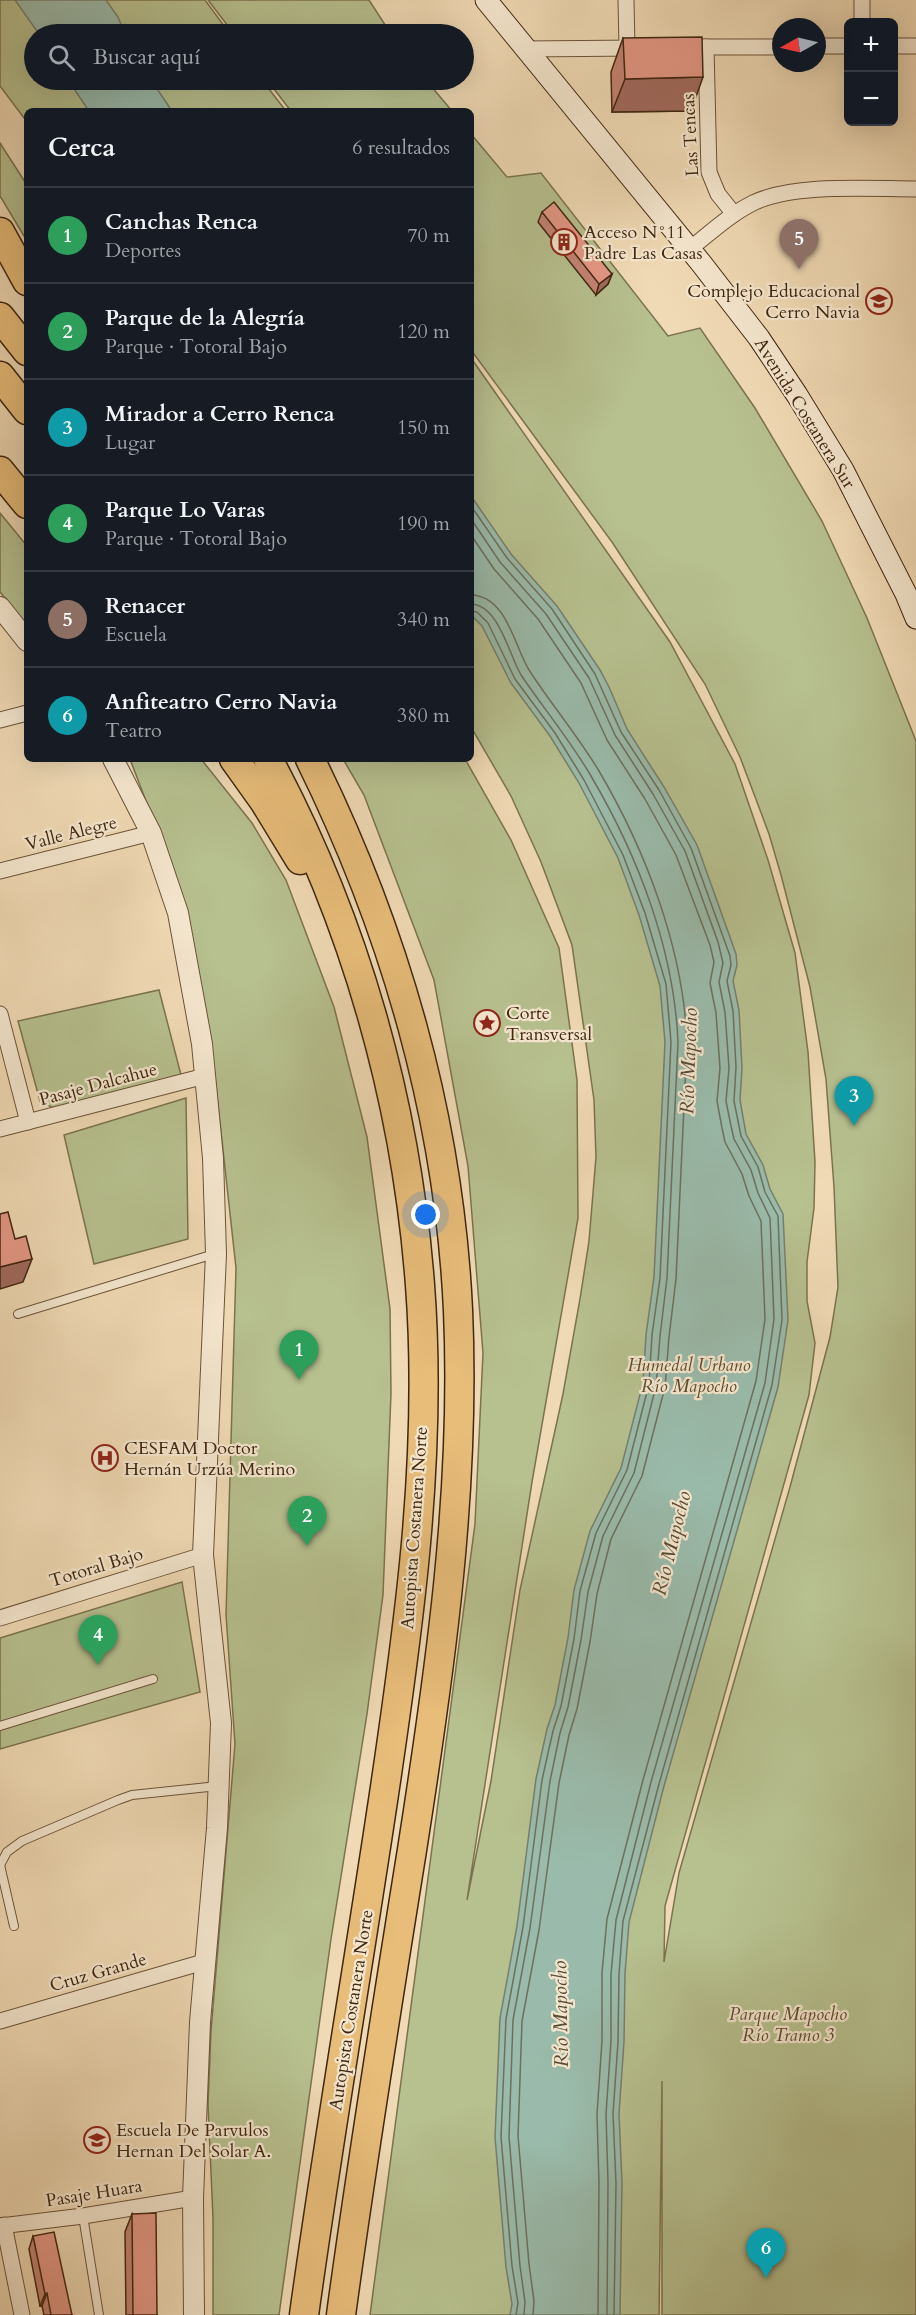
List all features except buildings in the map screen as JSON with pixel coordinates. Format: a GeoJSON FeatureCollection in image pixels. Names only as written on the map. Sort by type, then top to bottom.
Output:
{"type":"FeatureCollection","features":[{"type":"Feature","properties":{"kind":"highway"},"geometry":{"type":"LineString","coordinates":[[0,232],[24,276]]}},
{"type":"Feature","properties":{"kind":"highway"},"geometry":{"type":"LineString","coordinates":[[0,317],[24,347]]}},
{"type":"Feature","properties":{"kind":"highway"},"geometry":{"type":"LineString","coordinates":[[0,376],[24,406]]}},
{"type":"Feature","properties":{"kind":"highway"},"geometry":{"type":"LineString","coordinates":[[0,471],[24,500]]}},
{"type":"Feature","properties":{"kind":"highway"},"geometry":{"type":"LineString","coordinates":[[236,762],[281,828],[353,953]]}},
{"type":"Feature","properties":{"kind":"highway","name":"Autopista Costanera Norte"},"geometry":{"type":"LineString","coordinates":[[270,762],[321,868],[353,953],[372,1014],[390,1085],[412,1205],[423,1345],[421,1470],[414,1564],[402,1668],[304,2315]]}},
{"type":"Feature","properties":{"kind":"highway","name":"Autopista Costanera Norte"},"geometry":{"type":"LineString","coordinates":[[311,762],[370,893],[400,981],[421,1060],[449,1210],[458,1309],[458,1468],[435,1700],[341,2315]]}},
{"type":"Feature","properties":{"kind":"main road","name":"Avenida Costanera Sur"},"geometry":{"type":"LineString","coordinates":[[486,0],[690,249],[759,338],[843,470],[915,613]]}},
{"type":"Feature","properties":{"kind":"street"},"geometry":{"type":"LineString","coordinates":[[626,0],[627,48]]}},
{"type":"Feature","properties":{"kind":"street"},"geometry":{"type":"LineString","coordinates":[[862,0],[862,18]]}},
{"type":"Feature","properties":{"kind":"street"},"geometry":{"type":"LineString","coordinates":[[826,46],[844,46]]}},
{"type":"Feature","properties":{"kind":"street"},"geometry":{"type":"LineString","coordinates":[[898,46],[916,46]]}},
{"type":"Feature","properties":{"kind":"street","name":"Las Tencas"},"geometry":{"type":"LineString","coordinates":[[706,47],[709,172],[718,194],[734,214]]}},
{"type":"Feature","properties":{"kind":"street"},"geometry":{"type":"LineString","coordinates":[[672,48],[772,47]]}},
{"type":"Feature","properties":{"kind":"street"},"geometry":{"type":"LineString","coordinates":[[524,49],[650,48]]}},
{"type":"Feature","properties":{"kind":"street"},"geometry":{"type":"LineString","coordinates":[[690,249],[734,214],[763,199],[816,190],[916,189]]}},
{"type":"Feature","properties":{"kind":"street"},"geometry":{"type":"LineString","coordinates":[[0,608],[24,637]]}},
{"type":"Feature","properties":{"kind":"street"},"geometry":{"type":"LineString","coordinates":[[0,720],[24,714]]}},
{"type":"Feature","properties":{"kind":"street"},"geometry":{"type":"LineString","coordinates":[[115,762],[151,833],[178,913],[196,1007],[213,1158],[216,1254],[203,1555],[221,1723],[217,1828],[200,2022],[193,2198],[194,2315]]}},
{"type":"Feature","properties":{"kind":"street","name":"Valle Alegre"},"geometry":{"type":"LineString","coordinates":[[0,871],[151,833]]}},
{"type":"Feature","properties":{"kind":"street"},"geometry":{"type":"LineString","coordinates":[[0,1014],[28,1122]]}},
{"type":"Feature","properties":{"kind":"street","name":"Pasaje Dalcahue"},"geometry":{"type":"LineString","coordinates":[[0,1129],[205,1076]]}},
{"type":"Feature","properties":{"kind":"street","name":"Totoral Bajo"},"geometry":{"type":"LineString","coordinates":[[0,1618],[203,1555]]}},
{"type":"Feature","properties":{"kind":"street","name":"Cruz Grande"},"geometry":{"type":"LineString","coordinates":[[0,2021],[207,1960]]}},
{"type":"Feature","properties":{"kind":"street","name":"Pasaje Huara"},"geometry":{"type":"LineString","coordinates":[[2,2225],[83,2216],[193,2198]]}},
{"type":"Feature","properties":{"kind":"street"},"geometry":{"type":"LineString","coordinates":[[2,2225],[22,2315]]}},
{"type":"Feature","properties":{"kind":"lane"},"geometry":{"type":"LineString","coordinates":[[18,1314],[216,1254]]}},
{"type":"Feature","properties":{"kind":"lane"},"geometry":{"type":"LineString","coordinates":[[0,1726],[153,1679]]}},
{"type":"Feature","properties":{"kind":"lane"},"geometry":{"type":"LineString","coordinates":[[14,1926],[0,1865],[7,1852],[22,1841],[125,1797],[218,1786]]}},
{"type":"Feature","properties":{"kind":"lane"},"geometry":{"type":"LineString","coordinates":[[83,2216],[99,2315]]}},
{"type":"Feature","properties":{"kind":"green space"},"geometry":{"type":"Polygon","coordinates":[[[0,0],[205,0],[223,24],[24,24],[24,90],[270,90],[284,108],[24,108],[24,118],[0,86],[0,0]]]}},
{"type":"Feature","properties":{"kind":"green space"},"geometry":{"type":"Polygon","coordinates":[[[208,0],[369,0],[385,24],[226,24],[208,0]]]}},
{"type":"Feature","properties":{"kind":"green space"},"geometry":{"type":"Polygon","coordinates":[[[275,90],[434,90],[449,108],[289,108],[275,90]]]}},
{"type":"Feature","properties":{"kind":"green space"},"geometry":{"type":"Polygon","coordinates":[[[474,138],[507,177],[541,173],[668,336],[700,328],[755,408],[822,521],[867,618],[916,741],[916,2315],[662,2315],[662,2081],[659,2315],[370,2315],[475,1524],[483,1353],[468,1166],[434,980],[364,795],[345,762],[467,762],[511,840],[559,948],[577,1080],[578,1218],[532,1482],[467,1900],[491,1781],[520,1590],[563,1394],[580,1299],[589,1241],[596,1157],[594,1100],[572,945],[541,862],[511,796],[474,732],[474,362],[670,642],[735,764],[768,860],[795,953],[808,1052],[815,1162],[814,1208],[807,1262],[807,1301],[815,1343],[809,1395],[665,1906],[664,1962],[679,1873],[790,1487],[830,1337],[838,1287],[826,1079],[810,987],[769,834],[740,757],[705,684],[612,542],[474,354],[474,138]]]}},
{"type":"Feature","properties":{"kind":"green space"},"geometry":{"type":"Polygon","coordinates":[[[0,143],[24,180],[24,236],[0,196],[0,143]]]}},
{"type":"Feature","properties":{"kind":"green space"},"geometry":{"type":"Polygon","coordinates":[[[0,513],[24,542],[24,621],[0,592],[0,513]]]}},
{"type":"Feature","properties":{"kind":"green space"},"geometry":{"type":"Polygon","coordinates":[[[131,762],[203,762],[252,823],[286,880],[334,1007],[367,1137],[390,1309],[391,1393],[383,1595],[367,1714],[331,1939],[279,2315],[213,2315],[213,2218],[208,2105],[211,2031],[235,1744],[226,1615],[236,1268],[213,1059],[181,893],[131,762]]]}},
{"type":"Feature","properties":{"kind":"green space"},"geometry":{"type":"Polygon","coordinates":[[[159,990],[181,1075],[53,1108],[40,1101],[18,1021],[159,990]]]}},
{"type":"Feature","properties":{"kind":"green space"},"geometry":{"type":"Polygon","coordinates":[[[186,1098],[188,1239],[94,1264],[64,1135],[186,1098]]]}},
{"type":"Feature","properties":{"kind":"green space"},"geometry":{"type":"Polygon","coordinates":[[[182,1582],[200,1692],[0,1749],[0,1638],[182,1582]]]}},
{"type":"Feature","properties":{"kind":"water"},"geometry":{"type":"Polygon","coordinates":[[[15,0],[106,0],[121,24],[32,24],[15,0]]]}},
{"type":"Feature","properties":{"kind":"water"},"geometry":{"type":"Polygon","coordinates":[[[75,90],[158,90],[170,108],[87,108],[75,90]]]}},
{"type":"Feature","properties":{"kind":"water","name":"Río Mapocho"},"geometry":{"type":"Polygon","coordinates":[[[474,500],[511,554],[557,606],[600,670],[627,729],[697,845],[736,954],[737,965],[733,981],[739,1010],[742,1068],[740,1100],[746,1134],[763,1165],[770,1189],[783,1214],[788,1320],[778,1387],[664,1786],[629,1922],[619,2114],[622,2183],[620,2315],[510,2315],[512,2304],[506,2267],[495,2137],[500,2018],[517,1926],[536,1779],[555,1705],[568,1638],[574,1590],[590,1531],[621,1468],[643,1383],[646,1335],[654,1277],[665,1042],[660,986],[639,915],[618,858],[579,783],[550,736],[511,683],[482,626],[474,618],[474,500]]]}},
{"type":"Feature","properties":{"kind":"place","name":"Acceso N°11 Padre Las Casas"},"geometry":{"type":"Point","coordinates":[564,242]}},
{"type":"Feature","properties":{"kind":"place","name":"Renacer"},"geometry":{"type":"Point","coordinates":[799,269]}},
{"type":"Feature","properties":{"kind":"place","name":"Complejo Educacional Cerro Navia"},"geometry":{"type":"Point","coordinates":[879,301]}},
{"type":"Feature","properties":{"kind":"place","name":"Corte Transversal"},"geometry":{"type":"Point","coordinates":[487,1023]}},
{"type":"Feature","properties":{"kind":"place","name":"Mirador a Cerro Renca"},"geometry":{"type":"Point","coordinates":[854,1126]}},
{"type":"Feature","properties":{"kind":"place","name":"Canchas Renca"},"geometry":{"type":"Point","coordinates":[299,1380]}},
{"type":"Feature","properties":{"kind":"place","name":"CESFAM Doctor Hernán Urzúa Merino"},"geometry":{"type":"Point","coordinates":[105,1458]}},
{"type":"Feature","properties":{"kind":"place","name":"Parque de la Alegría"},"geometry":{"type":"Point","coordinates":[307,1546]}},
{"type":"Feature","properties":{"kind":"place","name":"Parque Lo Varas"},"geometry":{"type":"Point","coordinates":[98,1665]}},
{"type":"Feature","properties":{"kind":"place","name":"Escuela De Parvulos Hernan Del Solar A."},"geometry":{"type":"Point","coordinates":[97,2140]}},
{"type":"Feature","properties":{"kind":"place","name":"Anfiteatro Cerro Navia"},"geometry":{"type":"Point","coordinates":[766,2278]}},
{"type":"Feature","properties":{"kind":"park label","name":"Humedal Urbano Río Mapocho"},"geometry":{"type":"Point","coordinates":[689,1375]}},
{"type":"Feature","properties":{"kind":"park label","name":"Parque Mapocho Río Tramo 3"},"geometry":{"type":"Point","coordinates":[788,2024]}}]}
